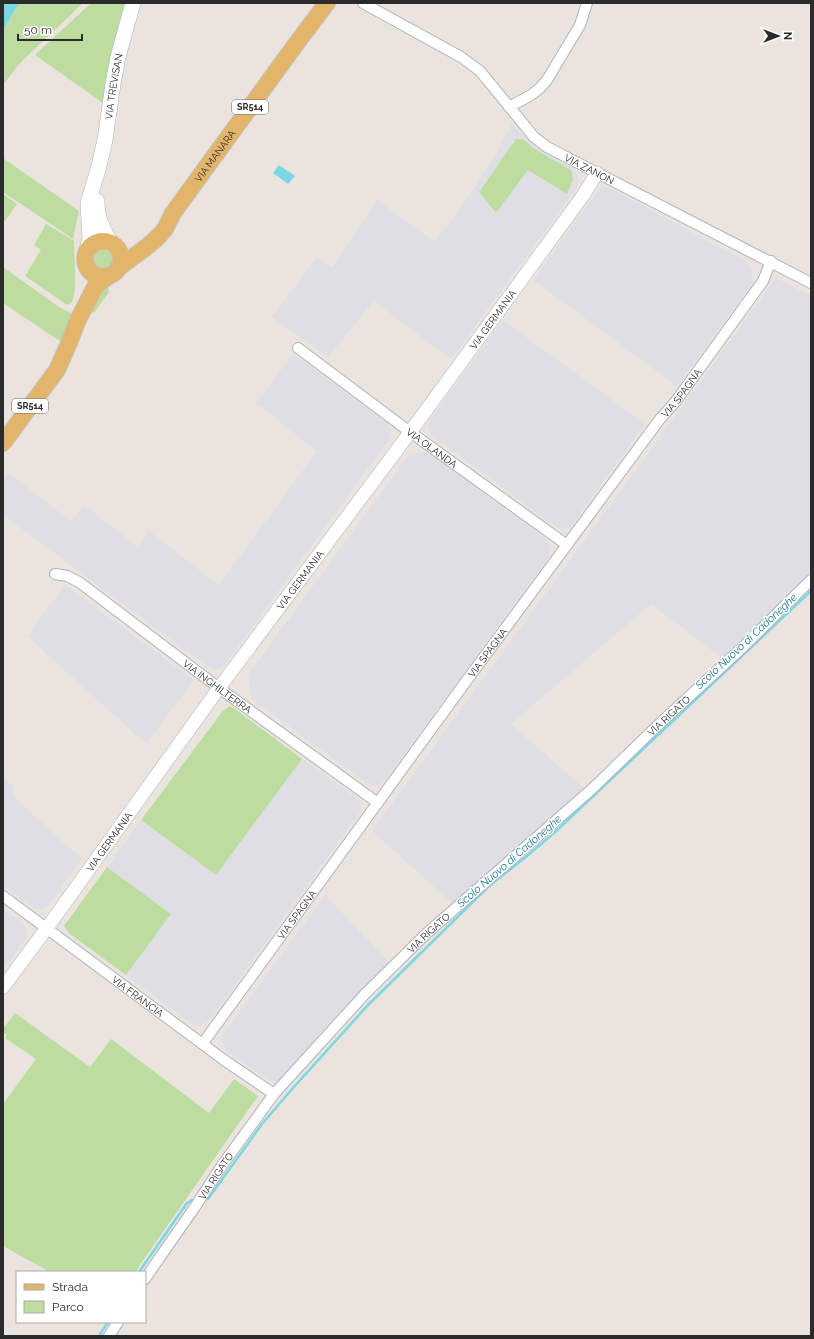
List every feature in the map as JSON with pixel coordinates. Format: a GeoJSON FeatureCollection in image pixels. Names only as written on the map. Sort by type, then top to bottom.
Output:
{"type":"FeatureCollection","features":[{"type":"Feature","properties":{"kind":"main road","name":"VIA TREVISAN"},"geometry":{"type":"LineString","coordinates":[[78,320],[90,237],[88,203],[98,170],[117,64],[133,3]]}},
{"type":"Feature","properties":{"kind":"main road","name":"VIA MANARA"},"geometry":{"type":"LineString","coordinates":[[114,272],[148,246],[165,229],[173,213],[327,3]]}},
{"type":"Feature","properties":{"kind":"main road","name":"VIA TREVISAN"},"geometry":{"type":"LineString","coordinates":[[98,170],[98,215],[100,224],[114,245]]}},
{"type":"Feature","properties":{"kind":"main road","name":"VIA MANARA"},"geometry":{"type":"LineString","coordinates":[[114,245],[136,243],[173,213]]}},
{"type":"Feature","properties":{"kind":"main road","name":"SR514"},"geometry":{"type":"LineString","coordinates":[[86,257],[91,246],[96,243],[102,242],[114,245]]}},
{"type":"Feature","properties":{"kind":"main road"},"geometry":{"type":"LineString","coordinates":[[86,257],[88,268],[92,273],[103,277],[114,272],[120,262],[120,256],[114,245]]}},
{"type":"Feature","properties":{"kind":"main road","name":"VIA TREVISAN"},"geometry":{"type":"LineString","coordinates":[[3,443],[56,370],[78,320],[96,287],[114,272]]}},
{"type":"Feature","properties":{"kind":"street","name":"VIA ZANON"},"geometry":{"type":"LineString","coordinates":[[362,3],[469,62],[491,83],[534,137],[547,146],[811,283]]}},
{"type":"Feature","properties":{"kind":"street","name":"VIA ZANON"},"geometry":{"type":"LineString","coordinates":[[370,3],[394,21]]}},
{"type":"Feature","properties":{"kind":"street"},"geometry":{"type":"LineString","coordinates":[[509,107],[531,95],[547,80],[580,25],[587,3]]}},
{"type":"Feature","properties":{"kind":"street","name":"VIA GERMANIA"},"geometry":{"type":"LineString","coordinates":[[3,987],[219,688],[582,196],[597,172]]}},
{"type":"Feature","properties":{"kind":"street","name":"VIA SPAGNA"},"geometry":{"type":"LineString","coordinates":[[203,1043],[567,545],[660,419],[676,401],[763,281],[771,261]]}},
{"type":"Feature","properties":{"kind":"street","name":"VIA OLANDA"},"geometry":{"type":"LineString","coordinates":[[298,348],[567,545]]}},
{"type":"Feature","properties":{"kind":"street","name":"VIA INGHILTERRA"},"geometry":{"type":"LineString","coordinates":[[55,574],[67,576],[79,582],[219,688],[378,803]]}},
{"type":"Feature","properties":{"kind":"street","name":"VIA RIGATO"},"geometry":{"type":"LineString","coordinates":[[146,1278],[223,1164],[274,1094],[365,994],[427,933],[592,790],[657,726],[811,580]]}},
{"type":"Feature","properties":{"kind":"street","name":"VIA FRANCIA"},"geometry":{"type":"LineString","coordinates":[[3,896],[224,1060],[274,1094]]}},
{"type":"Feature","properties":{"kind":"street"},"geometry":{"type":"LineString","coordinates":[[109,1336],[117,1323]]}},
{"type":"Feature","properties":{"kind":"shaded area"},"geometry":{"type":"Polygon","coordinates":[[[512,124],[534,146],[572,168],[578,176],[578,186],[451,359],[374,301],[328,357],[272,317],[317,257],[332,268],[377,200],[435,242],[471,193],[498,150],[512,124]]]}},
{"type":"Feature","properties":{"kind":"shaded area"},"geometry":{"type":"Polygon","coordinates":[[[607,187],[746,261],[752,270],[753,283],[677,386],[533,280],[600,188],[607,187]]]}},
{"type":"Feature","properties":{"kind":"shaded area"},"geometry":{"type":"Polygon","coordinates":[[[776,278],[811,296],[811,574],[722,658],[651,604],[511,724],[586,790],[453,904],[372,831],[776,278]]]}},
{"type":"Feature","properties":{"kind":"shaded area"},"geometry":{"type":"Polygon","coordinates":[[[503,320],[645,424],[572,525],[564,530],[556,527],[434,437],[428,428],[431,418],[503,320]]]}},
{"type":"Feature","properties":{"kind":"shaded area"},"geometry":{"type":"Polygon","coordinates":[[[293,354],[387,423],[390,430],[390,438],[223,667],[213,669],[207,666],[3,515],[3,480],[8,473],[71,521],[84,505],[138,547],[149,531],[219,585],[317,451],[256,403],[293,354]]]}},
{"type":"Feature","properties":{"kind":"shaded area"},"geometry":{"type":"Polygon","coordinates":[[[427,451],[544,538],[550,547],[550,552],[548,558],[385,780],[380,785],[375,786],[364,781],[252,699],[248,675],[407,457],[427,451]]]}},
{"type":"Feature","properties":{"kind":"shaded area"},"geometry":{"type":"Polygon","coordinates":[[[65,585],[194,680],[146,744],[27,636],[65,585]]]}},
{"type":"Feature","properties":{"kind":"shaded area"},"geometry":{"type":"Polygon","coordinates":[[[302,759],[357,799],[360,803],[361,811],[208,1022],[195,1026],[126,975],[171,914],[107,867],[141,820],[216,875],[302,759]]]}},
{"type":"Feature","properties":{"kind":"shaded area"},"geometry":{"type":"Polygon","coordinates":[[[3,777],[13,786],[12,795],[82,858],[45,908],[35,909],[3,886],[3,777]]]}},
{"type":"Feature","properties":{"kind":"shaded area"},"geometry":{"type":"Polygon","coordinates":[[[325,895],[393,966],[280,1080],[276,1082],[270,1081],[226,1050],[223,1046],[222,1038],[224,1033],[325,895]]]}},
{"type":"Feature","properties":{"kind":"shaded area"},"geometry":{"type":"Polygon","coordinates":[[[3,909],[23,924],[27,931],[27,937],[3,970],[3,909]]]}},
{"type":"Feature","properties":{"kind":"green space"},"geometry":{"type":"Polygon","coordinates":[[[19,3],[83,3],[20,63],[3,85],[3,30],[19,3]]]}},
{"type":"Feature","properties":{"kind":"green space"},"geometry":{"type":"Polygon","coordinates":[[[91,3],[126,3],[118,27],[103,103],[35,55],[91,3]]]}},
{"type":"Feature","properties":{"kind":"green space"},"geometry":{"type":"Polygon","coordinates":[[[516,139],[523,139],[533,148],[571,170],[573,179],[567,194],[528,170],[496,213],[479,192],[516,139]]]}},
{"type":"Feature","properties":{"kind":"green space"},"geometry":{"type":"Polygon","coordinates":[[[3,158],[79,211],[73,239],[3,192],[3,158]]]}},
{"type":"Feature","properties":{"kind":"green space"},"geometry":{"type":"Polygon","coordinates":[[[3,194],[17,204],[5,221],[3,220],[3,194]]]}},
{"type":"Feature","properties":{"kind":"green space"},"geometry":{"type":"Polygon","coordinates":[[[46,224],[74,241],[74,294],[72,301],[67,305],[25,276],[41,250],[34,245],[46,224]]]}},
{"type":"Feature","properties":{"kind":"green space"},"geometry":{"type":"Polygon","coordinates":[[[103,249],[110,252],[113,259],[110,266],[103,269],[96,266],[93,259],[96,252],[103,249]]]}},
{"type":"Feature","properties":{"kind":"green space"},"geometry":{"type":"Polygon","coordinates":[[[3,267],[59,307],[73,314],[63,343],[3,303],[3,267]]]}},
{"type":"Feature","properties":{"kind":"green space"},"geometry":{"type":"Polygon","coordinates":[[[104,285],[108,287],[109,292],[94,313],[89,310],[104,285]]]}},
{"type":"Feature","properties":{"kind":"green space"},"geometry":{"type":"Polygon","coordinates":[[[230,706],[302,759],[216,875],[141,820],[222,712],[230,706]]]}},
{"type":"Feature","properties":{"kind":"green space"},"geometry":{"type":"Polygon","coordinates":[[[107,867],[171,914],[126,975],[69,933],[64,926],[107,867]]]}},
{"type":"Feature","properties":{"kind":"green space"},"geometry":{"type":"Polygon","coordinates":[[[15,1013],[90,1067],[111,1039],[209,1113],[234,1079],[258,1096],[136,1271],[48,1271],[3,1246],[3,1104],[36,1059],[5,1038],[7,1035],[3,1032],[3,1029],[15,1013]]]}},
{"type":"Feature","properties":{"kind":"water"},"geometry":{"type":"Polygon","coordinates":[[[3,3],[19,3],[3,30],[3,3]]]}},
{"type":"Feature","properties":{"kind":"water"},"geometry":{"type":"Polygon","coordinates":[[[279,165],[295,176],[288,184],[273,173],[279,165]]]}},
{"type":"Feature","properties":{"kind":"waterway","name":"Scolo Nuovo di Cadoneghe"},"geometry":{"type":"LineString","coordinates":[[206,1199],[208,1199],[262,1124],[368,1005],[488,887],[554,833],[811,591]]}},
{"type":"Feature","properties":{"kind":"waterway","name":"Scolo Nuovo di Cadoneghe"},"geometry":{"type":"LineString","coordinates":[[140,1271],[187,1203],[192,1200]]}},
{"type":"Feature","properties":{"kind":"waterway","name":"Scolo Nuovo di Cadoneghe"},"geometry":{"type":"LineString","coordinates":[[99,1336],[107,1323]]}}]}
